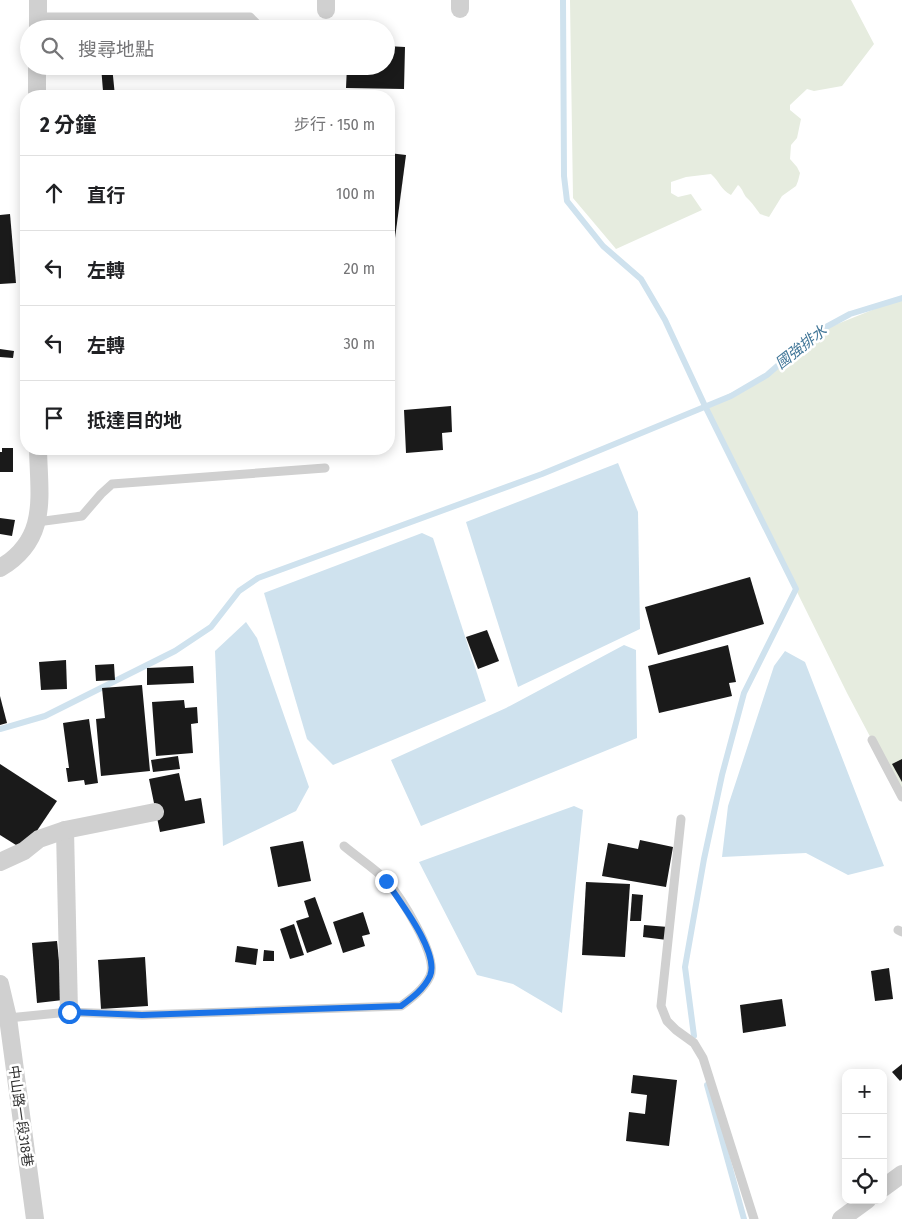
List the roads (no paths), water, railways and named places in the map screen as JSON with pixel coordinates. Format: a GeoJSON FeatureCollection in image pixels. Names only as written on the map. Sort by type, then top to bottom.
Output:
{"type":"FeatureCollection","features":[{"type":"Feature","properties":{"kind":"street"},"geometry":{"type":"LineString","coordinates":[[37,75],[37,90]]}},
{"type":"Feature","properties":{"kind":"street"},"geometry":{"type":"LineString","coordinates":[[0,568],[20,552],[33,537],[40,511],[38,455]]}},
{"type":"Feature","properties":{"kind":"street"},"geometry":{"type":"LineString","coordinates":[[0,862],[24,851],[39,839],[65,830],[155,812]]}},
{"type":"Feature","properties":{"kind":"street"},"geometry":{"type":"LineString","coordinates":[[65,830],[69,1012]]}},
{"type":"Feature","properties":{"kind":"street","name":"中山路一段318巷"},"geometry":{"type":"LineString","coordinates":[[1,994],[8,1018],[35,1219]]}},
{"type":"Feature","properties":{"kind":"street"},"geometry":{"type":"LineString","coordinates":[[887,1185],[902,1174]]}},
{"type":"Feature","properties":{"kind":"street"},"geometry":{"type":"LineString","coordinates":[[841,1219],[861,1204]]}},
{"type":"Feature","properties":{"kind":"lane"},"geometry":{"type":"LineString","coordinates":[[38,15],[250,17],[253,20]]}},
{"type":"Feature","properties":{"kind":"lane"},"geometry":{"type":"LineString","coordinates":[[37,522],[82,516],[112,484],[326,468]]}},
{"type":"Feature","properties":{"kind":"lane"},"geometry":{"type":"LineString","coordinates":[[872,740],[902,797]]}},
{"type":"Feature","properties":{"kind":"lane"},"geometry":{"type":"LineString","coordinates":[[681,819],[660,1006],[668,1021],[676,1030],[694,1043],[703,1058],[754,1219]]}},
{"type":"Feature","properties":{"kind":"lane"},"geometry":{"type":"LineString","coordinates":[[8,1018],[69,1012],[142,1015],[401,1006],[416,995],[431,975],[430,956],[421,934],[386,881],[344,846]]}},
{"type":"Feature","properties":{"kind":"water"},"geometry":{"type":"Polygon","coordinates":[[[618,463],[638,512],[640,629],[518,687],[466,522],[618,463]]]}},
{"type":"Feature","properties":{"kind":"water"},"geometry":{"type":"Polygon","coordinates":[[[422,533],[433,538],[486,701],[333,765],[307,739],[264,593],[422,533]]]}},
{"type":"Feature","properties":{"kind":"water"},"geometry":{"type":"Polygon","coordinates":[[[246,622],[257,638],[309,787],[296,811],[223,846],[215,651],[246,622]]]}},
{"type":"Feature","properties":{"kind":"water"},"geometry":{"type":"Polygon","coordinates":[[[624,645],[636,650],[637,738],[421,826],[391,760],[506,708],[624,645]]]}},
{"type":"Feature","properties":{"kind":"water"},"geometry":{"type":"Polygon","coordinates":[[[785,651],[805,662],[884,866],[848,875],[806,853],[722,857],[728,806],[774,666],[785,651]]]}},
{"type":"Feature","properties":{"kind":"water"},"geometry":{"type":"Polygon","coordinates":[[[574,806],[583,810],[562,1013],[513,984],[477,975],[419,862],[574,806]]]}},
{"type":"Feature","properties":{"kind":"waterway"},"geometry":{"type":"LineString","coordinates":[[563,0],[564,176],[567,201],[603,246],[641,279],[665,320],[705,406],[796,589],[744,693],[722,775],[704,859],[685,967],[694,1036]]}},
{"type":"Feature","properties":{"kind":"waterway","name":"國強排水"},"geometry":{"type":"LineString","coordinates":[[0,729],[45,716],[175,651],[211,627],[239,591],[258,578],[542,474],[731,396],[767,375],[815,333],[850,314],[902,298]]}},
{"type":"Feature","properties":{"kind":"waterway"},"geometry":{"type":"LineString","coordinates":[[707,1085],[744,1219]]}}]}
